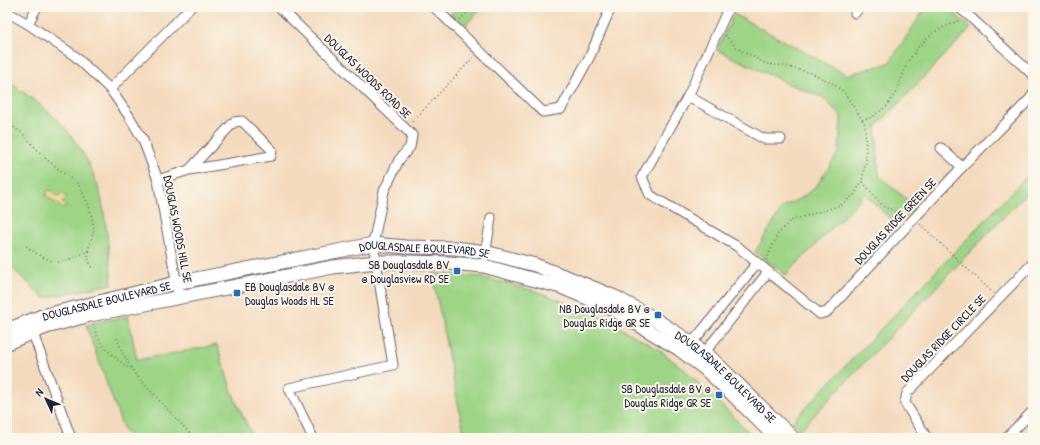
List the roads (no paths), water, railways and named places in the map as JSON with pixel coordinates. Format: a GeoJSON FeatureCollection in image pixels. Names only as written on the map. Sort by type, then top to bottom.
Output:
{"type":"FeatureCollection","features":[{"type":"Feature","properties":{"kind":"street"},"geometry":{"type":"LineString","coordinates":[[28,24],[37,7]]}},
{"type":"Feature","properties":{"kind":"street"},"geometry":{"type":"LineString","coordinates":[[110,89],[191,7]]}},
{"type":"Feature","properties":{"kind":"street","name":"DOUGLAS WOODS ROAD SE"},"geometry":{"type":"LineString","coordinates":[[279,7],[412,135],[410,147],[399,160],[384,191],[373,244],[393,365],[289,388],[313,438]]}},
{"type":"Feature","properties":{"kind":"street"},"geometry":{"type":"LineString","coordinates":[[434,7],[543,112],[561,109],[590,56],[610,7]]}},
{"type":"Feature","properties":{"kind":"street","name":"DOUGLAS RIDGE GREEN SE"},"geometry":{"type":"LineString","coordinates":[[729,7],[688,96],[642,177],[650,195],[738,247],[820,314],[827,312],[962,167],[1030,99],[1033,94]]}},
{"type":"Feature","properties":{"kind":"street"},"geometry":{"type":"LineString","coordinates":[[958,7],[968,14],[1033,75]]}},
{"type":"Feature","properties":{"kind":"street","name":"DOUGLAS WOODS HILL SE"},"geometry":{"type":"LineString","coordinates":[[7,12],[28,24],[75,56],[110,89],[129,116],[143,140],[158,180],[179,297]]}},
{"type":"Feature","properties":{"kind":"street"},"geometry":{"type":"LineString","coordinates":[[688,96],[764,139],[780,139]]}},
{"type":"Feature","properties":{"kind":"street"},"geometry":{"type":"LineString","coordinates":[[158,180],[189,170],[271,156],[272,150],[242,121],[234,122],[189,170]]}},
{"type":"Feature","properties":{"kind":"street"},"geometry":{"type":"LineString","coordinates":[[941,148],[962,167]]}},
{"type":"Feature","properties":{"kind":"street"},"geometry":{"type":"LineString","coordinates":[[484,266],[491,218]]}},
{"type":"Feature","properties":{"kind":"street","name":"DOUGLASDALE BOULEVARD SE"},"geometry":{"type":"LineString","coordinates":[[7,343],[42,316],[176,283],[373,244],[406,247],[455,248],[485,252],[535,265],[615,297],[653,318],[705,352],[793,438]]}},
{"type":"Feature","properties":{"kind":"street","name":"DOUGLASDALE BOULEVARD SE"},"geometry":{"type":"LineString","coordinates":[[7,330],[31,326],[46,327],[90,315],[333,267],[376,262],[409,262],[484,266],[561,287],[609,307],[679,349],[704,368],[776,438]]}},
{"type":"Feature","properties":{"kind":"street","name":"DOUGLAS RIDGE CIRCLE SE"},"geometry":{"type":"LineString","coordinates":[[927,438],[905,403],[907,393],[1033,263]]}},
{"type":"Feature","properties":{"kind":"street"},"geometry":{"type":"LineString","coordinates":[[759,264],[692,343],[691,358],[705,352],[768,272]]}},
{"type":"Feature","properties":{"kind":"street"},"geometry":{"type":"LineString","coordinates":[[31,326],[71,438]]}},
{"type":"Feature","properties":{"kind":"street"},"geometry":{"type":"LineString","coordinates":[[1006,438],[1033,411]]}},
{"type":"Feature","properties":{"kind":"place","name":"SB Douglasdale BV @ Douglasview RD SE"},"geometry":{"type":"Point","coordinates":[457,271]}},
{"type":"Feature","properties":{"kind":"place","name":"EB Douglasdale BV @ Douglas Woods HL SE"},"geometry":{"type":"Point","coordinates":[237,293]}},
{"type":"Feature","properties":{"kind":"place","name":"NB Douglasdale BV @ Douglas Ridge GR SE"},"geometry":{"type":"Point","coordinates":[658,315]}},
{"type":"Feature","properties":{"kind":"place","name":"SB Douglasdale BV @ Douglas Ridge GR SE"},"geometry":{"type":"Point","coordinates":[719,395]}}]}
